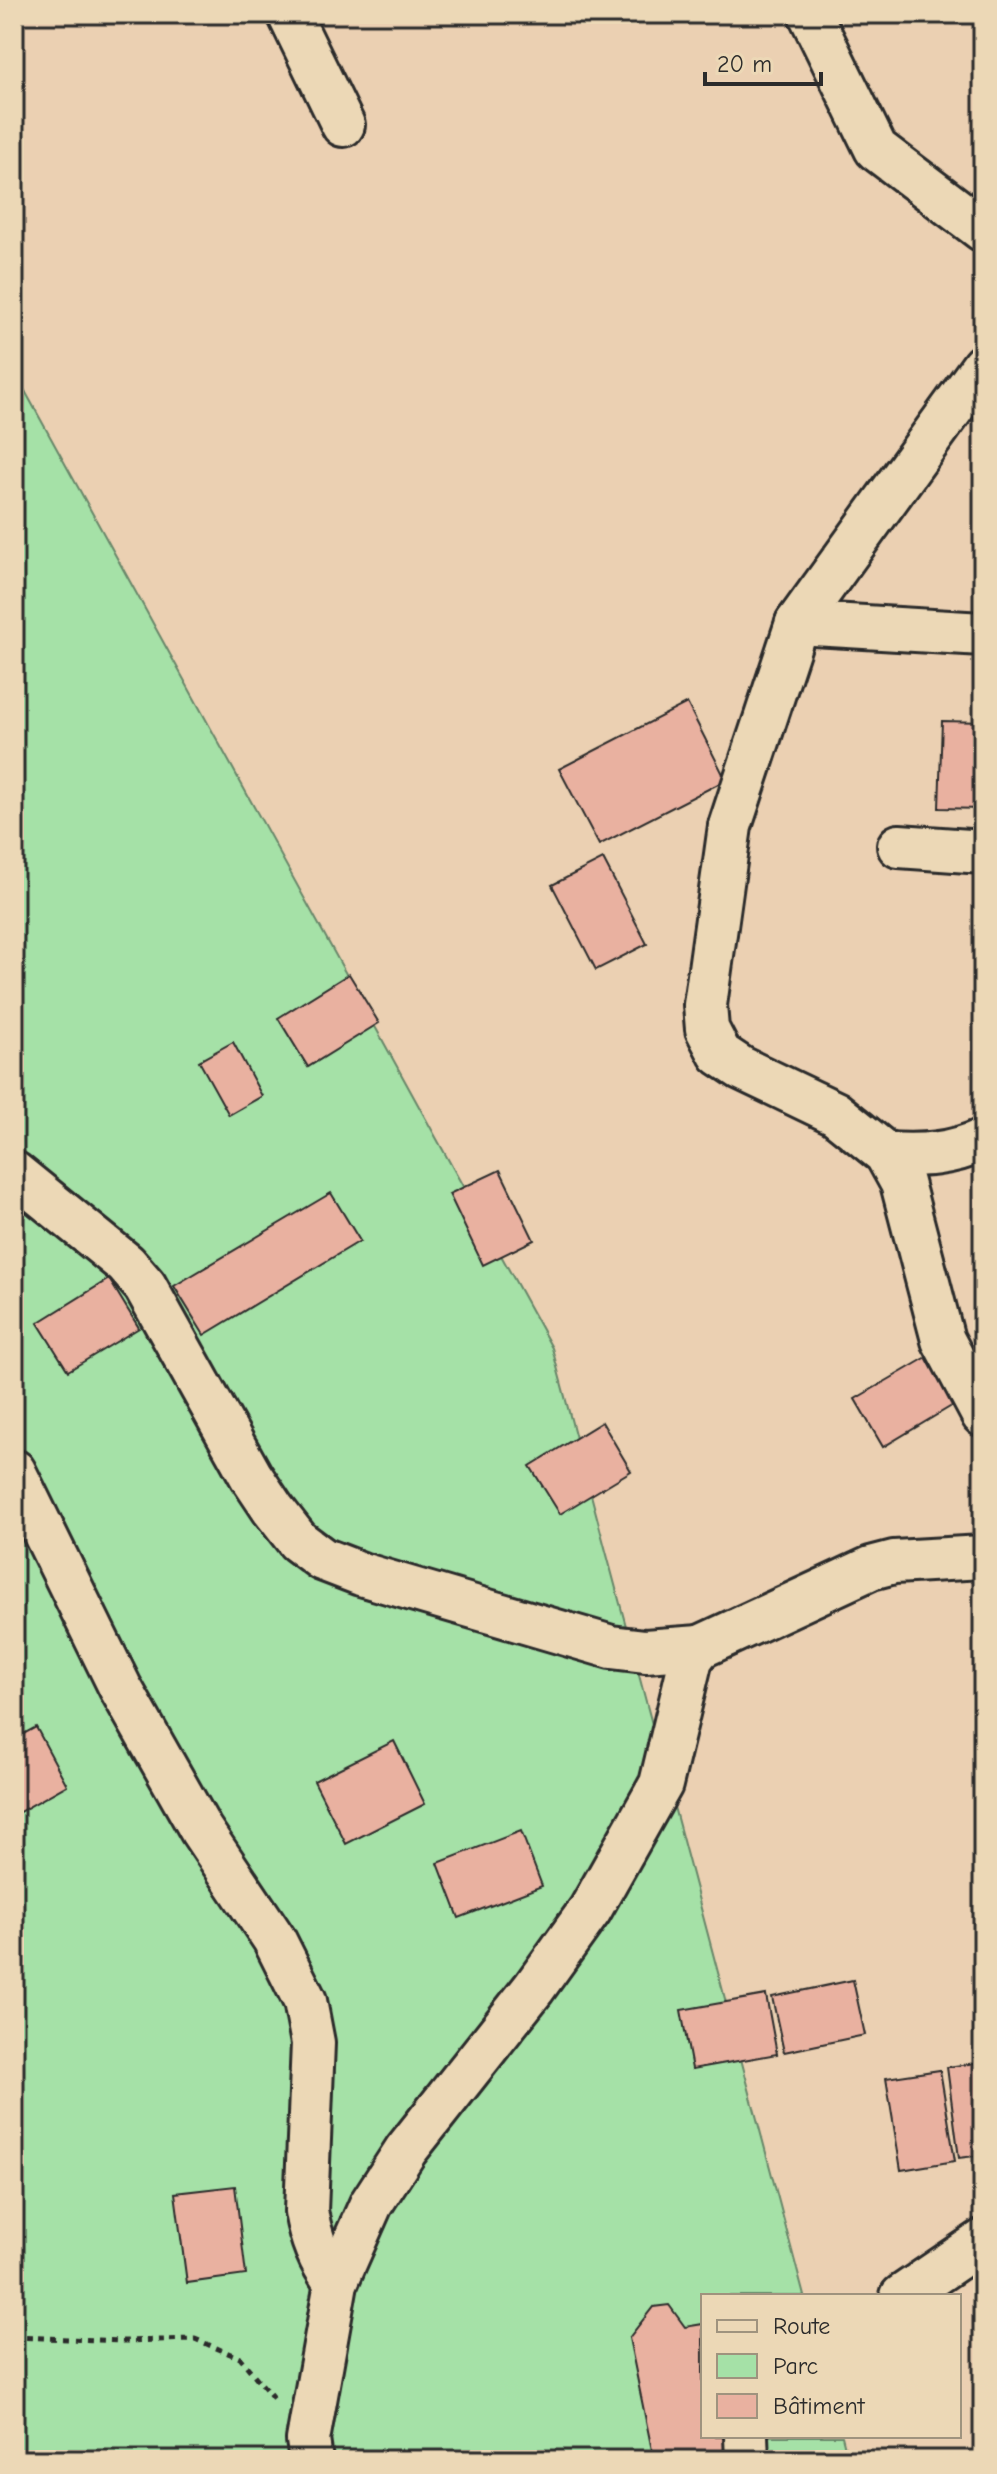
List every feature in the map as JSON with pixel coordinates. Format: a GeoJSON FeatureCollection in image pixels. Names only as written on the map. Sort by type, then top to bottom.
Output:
{"type":"FeatureCollection","features":[{"type":"Feature","properties":{"kind":"street"},"geometry":{"type":"LineString","coordinates":[[289,14],[343,125]]}},
{"type":"Feature","properties":{"kind":"street"},"geometry":{"type":"LineString","coordinates":[[810,14],[876,149],[983,230]]}},
{"type":"Feature","properties":{"kind":"street"},"geometry":{"type":"LineString","coordinates":[[983,366],[797,623],[730,826],[705,1005],[707,1029],[720,1054],[741,1068],[835,1113],[886,1154],[902,1183],[943,1340],[983,1415]]}},
{"type":"Feature","properties":{"kind":"street"},"geometry":{"type":"LineString","coordinates":[[797,623],[983,634]]}},
{"type":"Feature","properties":{"kind":"street"},"geometry":{"type":"LineString","coordinates":[[899,846],[983,852]]}},
{"type":"Feature","properties":{"kind":"street"},"geometry":{"type":"LineString","coordinates":[[886,1154],[931,1156],[956,1152],[983,1140]]}},
{"type":"Feature","properties":{"kind":"street"},"geometry":{"type":"LineString","coordinates":[[14,1173],[126,1264],[145,1286],[251,1476],[298,1541],[322,1559],[361,1574],[611,1647],[645,1651],[700,1647],[871,1568],[894,1562],[983,1557]]}},
{"type":"Feature","properties":{"kind":"street"},"geometry":{"type":"LineString","coordinates":[[14,1471],[120,1687],[201,1830],[274,1939],[305,2001],[313,2043],[306,2211],[310,2236],[322,2263],[336,2283]]}},
{"type":"Feature","properties":{"kind":"street"},"geometry":{"type":"LineString","coordinates":[[309,2450],[336,2283],[371,2204],[406,2150],[534,1988],[590,1910],[661,1784],[684,1678],[700,1647]]}},
{"type":"Feature","properties":{"kind":"street"},"geometry":{"type":"LineString","coordinates":[[905,2294],[983,2241]]}},
{"type":"Feature","properties":{"kind":"street"},"geometry":{"type":"LineString","coordinates":[[746,2438],[747,2460]]}},
{"type":"Feature","properties":{"kind":"path"},"geometry":{"type":"LineString","coordinates":[[14,2337],[124,2341],[195,2339],[240,2358],[309,2450]]}},
{"type":"Feature","properties":{"kind":"green space"},"geometry":{"type":"Polygon","coordinates":[[[14,371],[552,1348],[803,2294],[701,2294],[701,2438],[842,2438],[848,2460],[14,2460],[14,371]]]}},
{"type":"Feature","properties":{"kind":"building"},"geometry":{"type":"Polygon","coordinates":[[[687,703],[726,780],[599,845],[559,769],[687,703]]]}},
{"type":"Feature","properties":{"kind":"building"},"geometry":{"type":"Polygon","coordinates":[[[942,721],[983,722],[983,809],[939,808],[942,721]]]}},
{"type":"Feature","properties":{"kind":"building"},"geometry":{"type":"Polygon","coordinates":[[[603,859],[647,944],[596,970],[552,885],[603,859]]]}},
{"type":"Feature","properties":{"kind":"building"},"geometry":{"type":"Polygon","coordinates":[[[349,974],[379,1023],[308,1067],[278,1018],[349,974]]]}},
{"type":"Feature","properties":{"kind":"building"},"geometry":{"type":"Polygon","coordinates":[[[233,1042],[262,1096],[229,1115],[199,1061],[233,1042]]]}},
{"type":"Feature","properties":{"kind":"building"},"geometry":{"type":"Polygon","coordinates":[[[500,1170],[534,1240],[483,1265],[449,1194],[500,1170]]]}},
{"type":"Feature","properties":{"kind":"building"},"geometry":{"type":"Polygon","coordinates":[[[331,1193],[360,1241],[204,1335],[174,1286],[331,1193]]]}},
{"type":"Feature","properties":{"kind":"building"},"geometry":{"type":"Polygon","coordinates":[[[109,1279],[139,1328],[68,1371],[38,1323],[109,1279]]]}},
{"type":"Feature","properties":{"kind":"building"},"geometry":{"type":"Polygon","coordinates":[[[927,1357],[955,1404],[883,1447],[855,1399],[927,1357]]]}},
{"type":"Feature","properties":{"kind":"building"},"geometry":{"type":"Polygon","coordinates":[[[602,1422],[631,1471],[560,1514],[530,1466],[602,1422]]]}},
{"type":"Feature","properties":{"kind":"building"},"geometry":{"type":"Polygon","coordinates":[[[36,1727],[67,1785],[14,1815],[14,1739],[36,1727]]]}},
{"type":"Feature","properties":{"kind":"building"},"geometry":{"type":"Polygon","coordinates":[[[394,1741],[425,1804],[346,1844],[314,1781],[394,1741]]]}},
{"type":"Feature","properties":{"kind":"building"},"geometry":{"type":"Polygon","coordinates":[[[521,1831],[542,1886],[459,1918],[438,1863],[521,1831]]]}},
{"type":"Feature","properties":{"kind":"building"},"geometry":{"type":"Polygon","coordinates":[[[853,1980],[865,2035],[784,2052],[772,1997],[853,1980]]]}},
{"type":"Feature","properties":{"kind":"building"},"geometry":{"type":"Polygon","coordinates":[[[766,1995],[777,2054],[692,2069],[681,2010],[766,1995]]]}},
{"type":"Feature","properties":{"kind":"building"},"geometry":{"type":"Polygon","coordinates":[[[983,2062],[983,2155],[959,2158],[947,2067],[983,2062]]]}},
{"type":"Feature","properties":{"kind":"building"},"geometry":{"type":"Polygon","coordinates":[[[940,2070],[955,2161],[901,2170],[886,2078],[940,2070]]]}},
{"type":"Feature","properties":{"kind":"building"},"geometry":{"type":"Polygon","coordinates":[[[235,2186],[246,2275],[187,2283],[175,2193],[235,2186]]]}},
{"type":"Feature","properties":{"kind":"building"},"geometry":{"type":"Polygon","coordinates":[[[669,2305],[685,2327],[701,2324],[701,2438],[732,2438],[735,2454],[708,2460],[654,2460],[629,2338],[653,2307],[669,2305]]]}}]}
